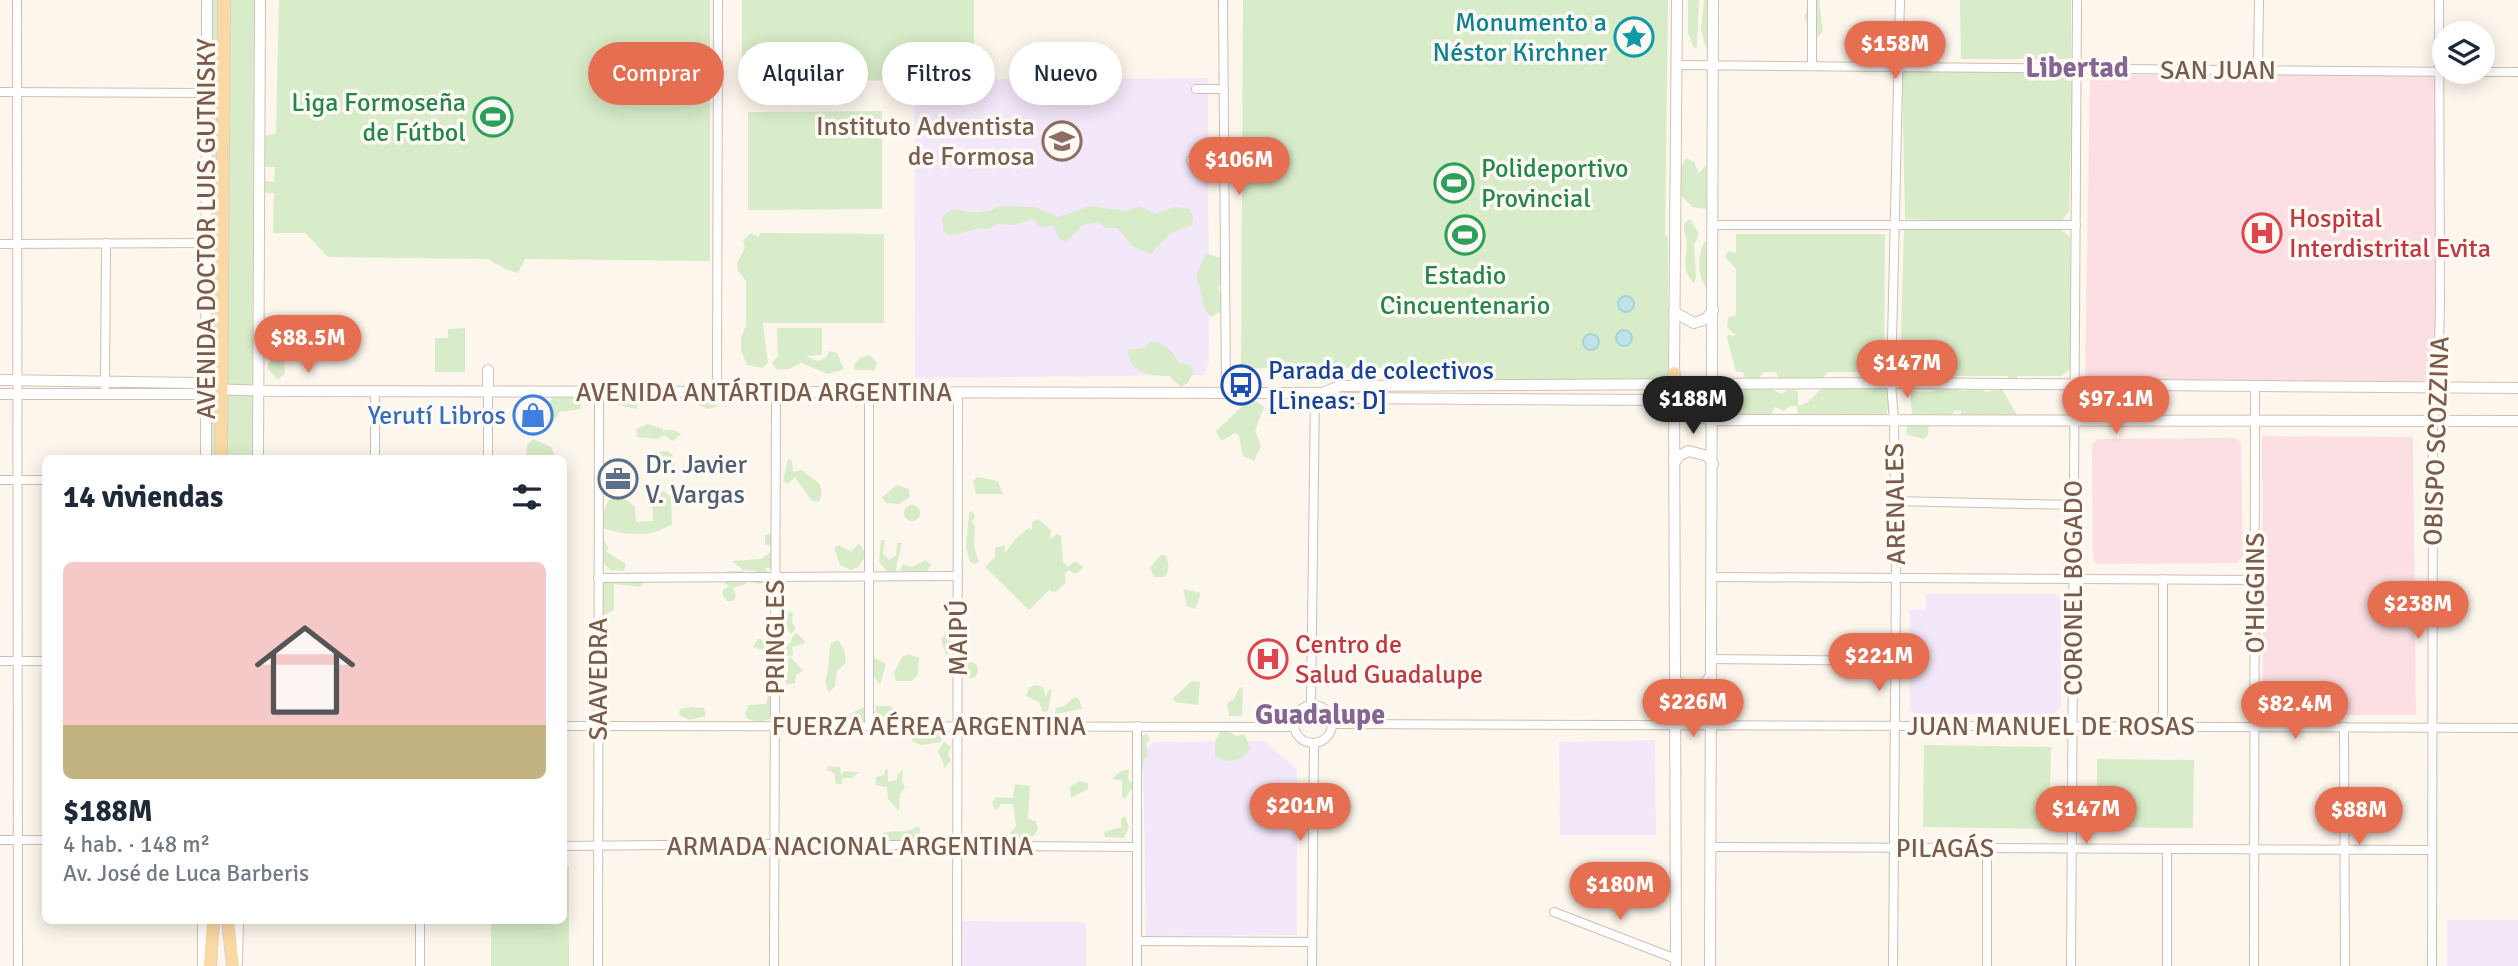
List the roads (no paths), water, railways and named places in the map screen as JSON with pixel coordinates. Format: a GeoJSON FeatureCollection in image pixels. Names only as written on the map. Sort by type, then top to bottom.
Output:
{"type":"FeatureCollection","features":[{"type":"Feature","properties":{"kind":"main road","name":"AVENIDA DOCTOR LUIS GUTNISKY"},"geometry":{"type":"LineString","coordinates":[[206,455],[207,0]]}},
{"type":"Feature","properties":{"kind":"main road","name":"AVENIDA DOCTOR LUIS GUTNISKY"},"geometry":{"type":"LineString","coordinates":[[222,455],[223,0]]}},
{"type":"Feature","properties":{"kind":"main road","name":"AVENIDA DOCTOR LUIS GUTNISKY"},"geometry":{"type":"LineString","coordinates":[[258,455],[260,0]]}},
{"type":"Feature","properties":{"kind":"main road"},"geometry":{"type":"LineString","coordinates":[[1676,962],[1673,403],[1677,0]]}},
{"type":"Feature","properties":{"kind":"main road"},"geometry":{"type":"LineString","coordinates":[[1710,966],[1714,420],[1713,0]]}},
{"type":"Feature","properties":{"kind":"main road"},"geometry":{"type":"LineString","coordinates":[[1674,312],[1694,323],[1706,319],[1713,310]]}},
{"type":"Feature","properties":{"kind":"main road"},"geometry":{"type":"LineString","coordinates":[[488,370],[488,391]]}},
{"type":"Feature","properties":{"kind":"main road","name":"AVENIDA ANTÁRTIDA ARGENTINA"},"geometry":{"type":"LineString","coordinates":[[1318,393],[1340,386],[1674,379],[1713,385],[1891,383],[2518,388]]}},
{"type":"Feature","properties":{"kind":"main road","name":"AVENIDA ANTÁRTIDA ARGENTINA"},"geometry":{"type":"LineString","coordinates":[[0,380],[195,383],[206,389]]}},
{"type":"Feature","properties":{"kind":"main road","name":"AVENIDA ANTÁRTIDA ARGENTINA"},"geometry":{"type":"LineString","coordinates":[[0,394],[195,394],[206,389],[1318,393],[1341,398],[1596,398],[1660,400],[1673,403]]}},
{"type":"Feature","properties":{"kind":"main road"},"geometry":{"type":"LineString","coordinates":[[1673,403],[1684,414],[1714,420],[2518,421]]}},
{"type":"Feature","properties":{"kind":"main road"},"geometry":{"type":"LineString","coordinates":[[1674,464],[1679,456],[1688,451],[1708,456],[1713,464]]}},
{"type":"Feature","properties":{"kind":"main road"},"geometry":{"type":"LineString","coordinates":[[1675,680],[1690,689],[1698,688],[1711,676]]}},
{"type":"Feature","properties":{"kind":"main road"},"geometry":{"type":"LineString","coordinates":[[203,924],[203,966]]}},
{"type":"Feature","properties":{"kind":"main road"},"geometry":{"type":"LineString","coordinates":[[210,966],[213,924]]}},
{"type":"Feature","properties":{"kind":"main road"},"geometry":{"type":"LineString","coordinates":[[229,924],[235,966]]}},
{"type":"Feature","properties":{"kind":"main road"},"geometry":{"type":"LineString","coordinates":[[235,966],[238,924]]}},
{"type":"Feature","properties":{"kind":"street"},"geometry":{"type":"LineString","coordinates":[[17,0],[18,966]]}},
{"type":"Feature","properties":{"kind":"street"},"geometry":{"type":"LineString","coordinates":[[717,392],[718,0]]}},
{"type":"Feature","properties":{"kind":"street"},"geometry":{"type":"LineString","coordinates":[[1223,0],[1226,394]]}},
{"type":"Feature","properties":{"kind":"street"},"geometry":{"type":"LineString","coordinates":[[1812,0],[1812,65]]}},
{"type":"Feature","properties":{"kind":"street","name":"ARENALES"},"geometry":{"type":"LineString","coordinates":[[1894,966],[1896,578],[1895,420],[1891,383],[1900,0]]}},
{"type":"Feature","properties":{"kind":"street","name":"CORONEL BOGADO"},"geometry":{"type":"LineString","coordinates":[[2071,966],[2077,0]]}},
{"type":"Feature","properties":{"kind":"street"},"geometry":{"type":"LineString","coordinates":[[2259,0],[2259,69]]}},
{"type":"Feature","properties":{"kind":"street","name":"OBISPO SCOZZINA"},"geometry":{"type":"LineString","coordinates":[[2439,0],[2439,21]]}},
{"type":"Feature","properties":{"kind":"street","name":"SAN JUAN"},"geometry":{"type":"LineString","coordinates":[[1677,65],[1900,66],[2077,71],[2259,69],[2432,72]]}},
{"type":"Feature","properties":{"kind":"street"},"geometry":{"type":"LineString","coordinates":[[2495,72],[2518,72]]}},
{"type":"Feature","properties":{"kind":"street","name":"OBISPO SCOZZINA"},"geometry":{"type":"LineString","coordinates":[[2432,966],[2432,421],[2438,388],[2439,84]]}},
{"type":"Feature","properties":{"kind":"street"},"geometry":{"type":"LineString","coordinates":[[1196,89],[1224,89]]}},
{"type":"Feature","properties":{"kind":"street"},"geometry":{"type":"LineString","coordinates":[[0,92],[206,93]]}},
{"type":"Feature","properties":{"kind":"street"},"geometry":{"type":"LineString","coordinates":[[1191,160],[1195,171],[1201,176],[1224,175]]}},
{"type":"Feature","properties":{"kind":"street"},"geometry":{"type":"LineString","coordinates":[[1713,225],[2076,225]]}},
{"type":"Feature","properties":{"kind":"street"},"geometry":{"type":"LineString","coordinates":[[104,394],[106,243]]}},
{"type":"Feature","properties":{"kind":"street"},"geometry":{"type":"LineString","coordinates":[[0,244],[206,243]]}},
{"type":"Feature","properties":{"kind":"street","name":"O'HIGGINS"},"geometry":{"type":"LineString","coordinates":[[2254,966],[2255,387]]}},
{"type":"Feature","properties":{"kind":"street"},"geometry":{"type":"LineString","coordinates":[[375,391],[375,455]]}},
{"type":"Feature","properties":{"kind":"street"},"geometry":{"type":"LineString","coordinates":[[488,391],[488,455]]}},
{"type":"Feature","properties":{"kind":"street","name":"SAAVEDRA"},"geometry":{"type":"LineString","coordinates":[[598,966],[599,392]]}},
{"type":"Feature","properties":{"kind":"street","name":"PRINGLES"},"geometry":{"type":"LineString","coordinates":[[774,966],[776,393]]}},
{"type":"Feature","properties":{"kind":"street"},"geometry":{"type":"LineString","coordinates":[[869,393],[869,725]]}},
{"type":"Feature","properties":{"kind":"street","name":"MAIPÚ"},"geometry":{"type":"LineString","coordinates":[[957,966],[958,393]]}},
{"type":"Feature","properties":{"kind":"street"},"geometry":{"type":"LineString","coordinates":[[1311,705],[1318,393]]}},
{"type":"Feature","properties":{"kind":"street"},"geometry":{"type":"LineString","coordinates":[[0,480],[42,480]]}},
{"type":"Feature","properties":{"kind":"street"},"geometry":{"type":"LineString","coordinates":[[1894,501],[2074,505]]}},
{"type":"Feature","properties":{"kind":"street"},"geometry":{"type":"LineString","coordinates":[[598,578],[958,576]]}},
{"type":"Feature","properties":{"kind":"street"},"geometry":{"type":"LineString","coordinates":[[1712,577],[2255,580]]}},
{"type":"Feature","properties":{"kind":"street"},"geometry":{"type":"LineString","coordinates":[[2163,579],[2163,726]]}},
{"type":"Feature","properties":{"kind":"street"},"geometry":{"type":"LineString","coordinates":[[1711,659],[1894,661]]}},
{"type":"Feature","properties":{"kind":"street"},"geometry":{"type":"LineString","coordinates":[[0,661],[42,661]]}},
{"type":"Feature","properties":{"kind":"street"},"geometry":{"type":"LineString","coordinates":[[1311,705],[1326,710],[1332,724],[1330,734],[1314,744],[1301,739],[1294,727],[1298,712],[1311,705]]}},
{"type":"Feature","properties":{"kind":"street"},"geometry":{"type":"LineString","coordinates":[[1332,724],[1710,724]]}},
{"type":"Feature","properties":{"kind":"street","name":"JUAN MANUEL DE ROSAS"},"geometry":{"type":"LineString","coordinates":[[1710,724],[2518,728]]}},
{"type":"Feature","properties":{"kind":"street","name":"FUERZA AÉREA ARGENTINA"},"geometry":{"type":"LineString","coordinates":[[567,726],[1294,727]]}},
{"type":"Feature","properties":{"kind":"street"},"geometry":{"type":"LineString","coordinates":[[1137,726],[1137,966]]}},
{"type":"Feature","properties":{"kind":"street"},"geometry":{"type":"LineString","coordinates":[[2344,727],[2346,966]]}},
{"type":"Feature","properties":{"kind":"street"},"geometry":{"type":"LineString","coordinates":[[1312,966],[1314,744]]}},
{"type":"Feature","properties":{"kind":"street"},"geometry":{"type":"LineString","coordinates":[[0,839],[42,840]]}},
{"type":"Feature","properties":{"kind":"street","name":"ARMADA NACIONAL ARGENTINA"},"geometry":{"type":"LineString","coordinates":[[567,846],[774,844],[1136,847]]}},
{"type":"Feature","properties":{"kind":"street","name":"PILAGÁS"},"geometry":{"type":"LineString","coordinates":[[1711,847],[2432,850]]}},
{"type":"Feature","properties":{"kind":"street"},"geometry":{"type":"LineString","coordinates":[[1987,848],[1987,966]]}},
{"type":"Feature","properties":{"kind":"street"},"geometry":{"type":"LineString","coordinates":[[2167,849],[2167,966]]}},
{"type":"Feature","properties":{"kind":"street"},"geometry":{"type":"LineString","coordinates":[[1554,912],[1676,962]]}},
{"type":"Feature","properties":{"kind":"street"},"geometry":{"type":"LineString","coordinates":[[420,924],[420,966]]}},
{"type":"Feature","properties":{"kind":"street"},"geometry":{"type":"LineString","coordinates":[[1136,941],[1312,942]]}},
{"type":"Feature","properties":{"kind":"water"},"geometry":{"type":"Polygon","coordinates":[[[1623,296],[1629,296],[1634,304],[1632,310],[1623,312],[1618,307],[1618,301],[1623,296]]]}},
{"type":"Feature","properties":{"kind":"water"},"geometry":{"type":"Polygon","coordinates":[[[1621,330],[1627,330],[1632,338],[1630,344],[1621,346],[1616,341],[1616,335],[1621,330]]]}},
{"type":"Feature","properties":{"kind":"water"},"geometry":{"type":"Polygon","coordinates":[[[1588,334],[1594,334],[1599,342],[1597,348],[1588,350],[1583,345],[1583,339],[1588,334]]]}},
{"type":"Feature","properties":{"kind":"place","name":"Monumento a Néstor Kirchner"},"geometry":{"type":"Point","coordinates":[1634,37]}},
{"type":"Feature","properties":{"kind":"place","name":"Liga Formoseña de Fútbol"},"geometry":{"type":"Point","coordinates":[493,117]}},
{"type":"Feature","properties":{"kind":"place","name":"Instituto Adventista de Formosa"},"geometry":{"type":"Point","coordinates":[1062,141]}},
{"type":"Feature","properties":{"kind":"place","name":"Polideportivo Provincial"},"geometry":{"type":"Point","coordinates":[1454,183]}},
{"type":"Feature","properties":{"kind":"place","name":"Hospital Interdistrital Evita"},"geometry":{"type":"Point","coordinates":[2262,233]}},
{"type":"Feature","properties":{"kind":"place","name":"Estadio Cincuentenario"},"geometry":{"type":"Point","coordinates":[1465,235]}},
{"type":"Feature","properties":{"kind":"place","name":"Parada de colectivos [Lineas: D]"},"geometry":{"type":"Point","coordinates":[1241,385]}},
{"type":"Feature","properties":{"kind":"place","name":"Yerutí Libros"},"geometry":{"type":"Point","coordinates":[533,415]}},
{"type":"Feature","properties":{"kind":"place","name":"Dr. Javier V. Vargas"},"geometry":{"type":"Point","coordinates":[618,479]}},
{"type":"Feature","properties":{"kind":"place","name":"Centro de Salud Guadalupe"},"geometry":{"type":"Point","coordinates":[1268,659]}},
{"type":"Feature","properties":{"kind":"district","name":"Libertad"},"geometry":{"type":"Point","coordinates":[2077,67]}},
{"type":"Feature","properties":{"kind":"district","name":"Guadalupe"},"geometry":{"type":"Point","coordinates":[1320,714]}}]}
